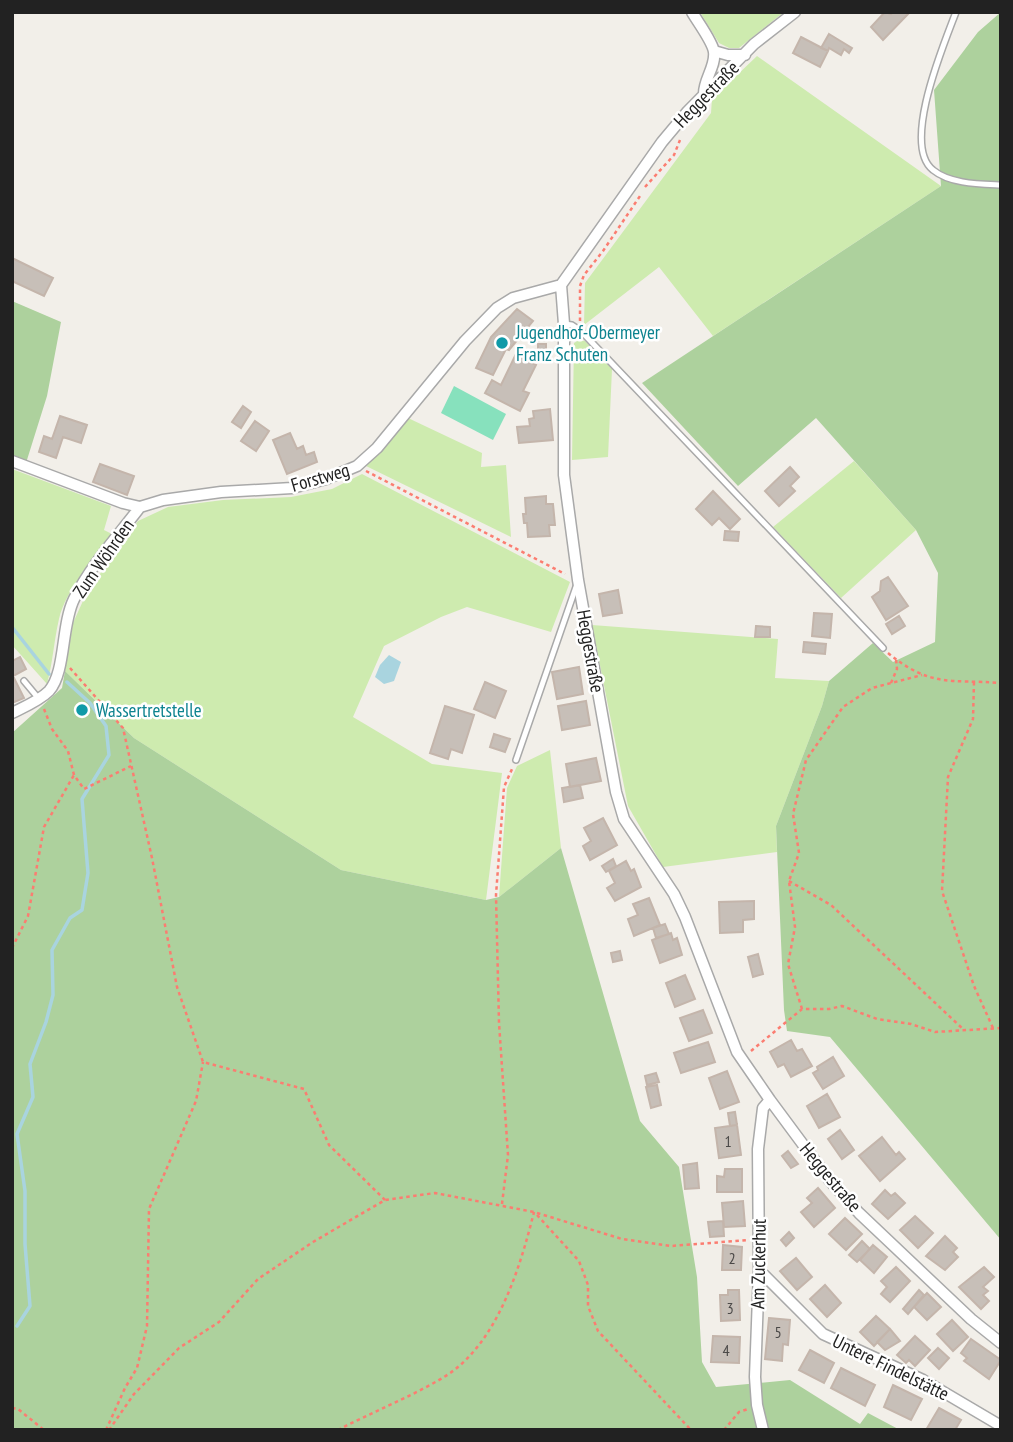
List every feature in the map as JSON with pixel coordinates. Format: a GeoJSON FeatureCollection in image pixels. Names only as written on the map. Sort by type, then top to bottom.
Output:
{"type":"FeatureCollection","features":[{"type":"Feature","properties":{"kind":"street"},"geometry":{"type":"LineString","coordinates":[[692,12],[714,51],[712,65],[703,86],[704,95]]}},
{"type":"Feature","properties":{"kind":"street","name":"Heggestraße"},"geometry":{"type":"LineString","coordinates":[[794,12],[704,95],[662,142],[561,285],[564,324],[564,475],[578,580],[616,792],[624,819],[674,894],[685,916],[726,1025],[742,1058],[830,1181],[859,1213],[971,1320],[1001,1343]]}},
{"type":"Feature","properties":{"kind":"street"},"geometry":{"type":"LineString","coordinates":[[714,51],[728,55],[745,55]]}},
{"type":"Feature","properties":{"kind":"street","name":"Forstweg"},"geometry":{"type":"LineString","coordinates":[[140,507],[163,500],[221,492],[292,488],[326,479],[357,466],[377,448],[465,341],[497,308],[513,298],[561,285]]}},
{"type":"Feature","properties":{"kind":"street"},"geometry":{"type":"LineString","coordinates":[[12,461],[140,507]]}},
{"type":"Feature","properties":{"kind":"street","name":"Zum Wöhrden"},"geometry":{"type":"LineString","coordinates":[[12,713],[39,699],[54,685],[65,626],[73,601],[95,565],[140,507]]}},
{"type":"Feature","properties":{"kind":"street","name":"Am Zuckerhut"},"geometry":{"type":"LineString","coordinates":[[763,1430],[757,1405],[755,1377],[759,1269],[758,1149],[763,1108],[770,1100]]}},
{"type":"Feature","properties":{"kind":"street","name":"Untere Findelstätte"},"geometry":{"type":"LineString","coordinates":[[759,1269],[823,1334],[923,1380],[1001,1426]]}},
{"type":"Feature","properties":{"kind":"lane"},"geometry":{"type":"LineString","coordinates":[[956,12],[933,74],[921,126],[923,157],[933,170],[959,181],[1001,185]]}},
{"type":"Feature","properties":{"kind":"lane"},"geometry":{"type":"LineString","coordinates":[[564,324],[572,325],[581,331],[883,648]]}},
{"type":"Feature","properties":{"kind":"lane"},"geometry":{"type":"LineString","coordinates":[[516,760],[578,580]]}},
{"type":"Feature","properties":{"kind":"lane"},"geometry":{"type":"LineString","coordinates":[[24,681],[39,699]]}},
{"type":"Feature","properties":{"kind":"path"},"geometry":{"type":"LineString","coordinates":[[581,331],[580,286],[584,275],[645,187],[674,155],[682,135]]}},
{"type":"Feature","properties":{"kind":"path"},"geometry":{"type":"LineString","coordinates":[[357,466],[578,580]]}},
{"type":"Feature","properties":{"kind":"path"},"geometry":{"type":"LineString","coordinates":[[883,648],[922,675],[945,682],[1000,682]]}},
{"type":"Feature","properties":{"kind":"path"},"geometry":{"type":"LineString","coordinates":[[60,658],[123,728],[177,988],[204,1062],[196,1101],[149,1209],[147,1326],[137,1368],[124,1388],[107,1430]]}},
{"type":"Feature","properties":{"kind":"path"},"geometry":{"type":"LineString","coordinates":[[891,683],[897,669],[896,659]]}},
{"type":"Feature","properties":{"kind":"path"},"geometry":{"type":"LineString","coordinates":[[802,1009],[788,964],[795,927],[789,881],[799,853],[793,814],[806,760],[843,707],[872,688],[922,675]]}},
{"type":"Feature","properties":{"kind":"path"},"geometry":{"type":"LineString","coordinates":[[974,682],[973,719],[948,777],[942,891],[974,986],[993,1028]]}},
{"type":"Feature","properties":{"kind":"path"},"geometry":{"type":"LineString","coordinates":[[39,699],[52,729],[68,751],[74,775],[84,789],[131,766]]}},
{"type":"Feature","properties":{"kind":"path"},"geometry":{"type":"LineString","coordinates":[[502,1206],[508,1155],[499,1023],[496,895],[504,787],[516,760]]}},
{"type":"Feature","properties":{"kind":"path"},"geometry":{"type":"LineString","coordinates":[[12,948],[28,916],[44,827],[74,775]]}},
{"type":"Feature","properties":{"kind":"path"},"geometry":{"type":"LineString","coordinates":[[789,881],[831,905],[965,1031]]}},
{"type":"Feature","properties":{"kind":"path"},"geometry":{"type":"LineString","coordinates":[[742,1058],[802,1009],[842,1006],[877,1019],[911,1024],[935,1032],[1001,1028]]}},
{"type":"Feature","properties":{"kind":"path"},"geometry":{"type":"LineString","coordinates":[[204,1062],[304,1088],[329,1145],[385,1200]]}},
{"type":"Feature","properties":{"kind":"path"},"geometry":{"type":"LineString","coordinates":[[107,1430],[134,1394],[170,1357],[219,1322],[258,1279],[313,1242],[385,1200],[435,1193],[534,1212],[622,1239],[671,1246],[759,1240]]}},
{"type":"Feature","properties":{"kind":"path"},"geometry":{"type":"LineString","coordinates":[[338,1430],[445,1377],[467,1359],[498,1317],[520,1265],[534,1212]]}},
{"type":"Feature","properties":{"kind":"path"},"geometry":{"type":"LineString","coordinates":[[534,1212],[579,1261],[587,1285],[588,1306],[598,1331],[691,1430]]}},
{"type":"Feature","properties":{"kind":"path"},"geometry":{"type":"LineString","coordinates":[[724,1430],[739,1412],[757,1405]]}},
{"type":"Feature","properties":{"kind":"path"},"geometry":{"type":"LineString","coordinates":[[12,1408],[18,1409],[44,1430]]}},
{"type":"Feature","properties":{"kind":"green space"},"geometry":{"type":"Polygon","coordinates":[[[700,12],[784,12],[739,48],[729,48],[719,43],[700,12]]]}},
{"type":"Feature","properties":{"kind":"green space"},"geometry":{"type":"Polygon","coordinates":[[[1001,12],[1001,1240],[830,1037],[787,1031],[784,1010],[776,826],[829,681],[873,643],[893,662],[935,642],[938,573],[916,530],[816,418],[738,486],[642,383],[941,186],[934,90],[978,32],[1001,12]]]}},
{"type":"Feature","properties":{"kind":"green space"},"geometry":{"type":"Polygon","coordinates":[[[757,56],[941,186],[713,336],[659,267],[584,325],[585,283],[711,113],[712,99],[757,56]]]}},
{"type":"Feature","properties":{"kind":"green space"},"geometry":{"type":"Polygon","coordinates":[[[12,301],[61,322],[47,396],[26,463],[12,459],[12,301]]]}},
{"type":"Feature","properties":{"kind":"green space"},"geometry":{"type":"Polygon","coordinates":[[[585,341],[612,369],[608,457],[572,460],[574,343],[585,341]]]}},
{"type":"Feature","properties":{"kind":"green space"},"geometry":{"type":"Polygon","coordinates":[[[454,386],[506,414],[493,440],[441,413],[454,386]]]}},
{"type":"Feature","properties":{"kind":"green space"},"geometry":{"type":"Polygon","coordinates":[[[408,418],[482,453],[481,467],[506,465],[511,537],[366,466],[408,418]]]}},
{"type":"Feature","properties":{"kind":"green space"},"geometry":{"type":"Polygon","coordinates":[[[854,461],[916,530],[841,598],[773,527],[854,461]]]}},
{"type":"Feature","properties":{"kind":"green space"},"geometry":{"type":"Polygon","coordinates":[[[12,469],[111,506],[104,530],[112,534],[74,585],[63,608],[47,684],[12,645],[12,469]]]}},
{"type":"Feature","properties":{"kind":"green space"},"geometry":{"type":"Polygon","coordinates":[[[362,474],[570,582],[551,632],[467,607],[384,646],[353,717],[432,764],[502,773],[486,900],[341,870],[134,738],[65,671],[73,623],[87,592],[138,521],[168,507],[223,500],[291,497],[332,489],[362,474]]]}},
{"type":"Feature","properties":{"kind":"green space"},"geometry":{"type":"Polygon","coordinates":[[[592,625],[778,639],[775,678],[829,681],[776,826],[777,852],[663,867],[628,806],[592,625]]]}},
{"type":"Feature","properties":{"kind":"green space"},"geometry":{"type":"Polygon","coordinates":[[[65,671],[134,738],[341,870],[486,900],[499,897],[561,848],[640,1121],[679,1167],[697,1277],[702,1362],[716,1387],[790,1380],[860,1424],[868,1413],[900,1430],[12,1430],[12,733],[62,688],[65,671]]]}},
{"type":"Feature","properties":{"kind":"green space"},"geometry":{"type":"Polygon","coordinates":[[[550,750],[561,848],[499,897],[507,788],[517,766],[550,750]]]}},
{"type":"Feature","properties":{"kind":"water"},"geometry":{"type":"Polygon","coordinates":[[[389,655],[401,662],[394,681],[384,684],[375,677],[380,665],[389,655]]]}},
{"type":"Feature","properties":{"kind":"building"},"geometry":{"type":"Polygon","coordinates":[[[885,12],[910,12],[883,40],[871,27],[885,12]]]}},
{"type":"Feature","properties":{"kind":"building"},"geometry":{"type":"Polygon","coordinates":[[[829,34],[852,48],[849,53],[844,49],[841,55],[829,48],[828,51],[821,48],[829,34]]]}},
{"type":"Feature","properties":{"kind":"building"},"geometry":{"type":"Polygon","coordinates":[[[801,37],[828,51],[820,67],[793,53],[801,37]]]}},
{"type":"Feature","properties":{"kind":"building"},"geometry":{"type":"Polygon","coordinates":[[[12,258],[53,278],[44,296],[12,281],[12,258]]]}},
{"type":"Feature","properties":{"kind":"building","name":"Jugendhof-Obermeyer Franz Schuten"},"geometry":{"type":"Polygon","coordinates":[[[517,309],[533,321],[509,350],[506,349],[493,375],[476,368],[491,337],[517,309]]]}},
{"type":"Feature","properties":{"kind":"building"},"geometry":{"type":"Polygon","coordinates":[[[538,344],[546,344],[546,357],[538,357],[538,344]]]}},
{"type":"Feature","properties":{"kind":"building"},"geometry":{"type":"Polygon","coordinates":[[[516,354],[536,365],[523,391],[529,393],[520,411],[485,393],[492,380],[501,385],[516,354]]]}},
{"type":"Feature","properties":{"kind":"building"},"geometry":{"type":"Polygon","coordinates":[[[243,406],[251,412],[241,428],[232,422],[243,406]]]}},
{"type":"Feature","properties":{"kind":"building"},"geometry":{"type":"Polygon","coordinates":[[[550,409],[553,440],[519,443],[517,427],[530,426],[529,419],[534,418],[533,411],[550,409]]]}},
{"type":"Feature","properties":{"kind":"building"},"geometry":{"type":"Polygon","coordinates":[[[60,416],[87,425],[81,443],[63,437],[56,458],[39,452],[44,436],[52,439],[60,416]]]}},
{"type":"Feature","properties":{"kind":"building"},"geometry":{"type":"Polygon","coordinates":[[[255,421],[269,431],[256,451],[241,441],[255,421]]]}},
{"type":"Feature","properties":{"kind":"building"},"geometry":{"type":"Polygon","coordinates":[[[290,433],[297,449],[303,446],[306,455],[314,452],[317,462],[287,474],[273,440],[290,433]]]}},
{"type":"Feature","properties":{"kind":"building"},"geometry":{"type":"Polygon","coordinates":[[[100,464],[134,476],[127,495],[93,482],[100,464]]]}},
{"type":"Feature","properties":{"kind":"building"},"geometry":{"type":"Polygon","coordinates":[[[790,467],[799,477],[790,486],[795,491],[779,506],[765,491],[790,467]]]}},
{"type":"Feature","properties":{"kind":"building"},"geometry":{"type":"Polygon","coordinates":[[[713,491],[740,519],[730,529],[719,518],[712,525],[696,509],[713,491]]]}},
{"type":"Feature","properties":{"kind":"building"},"geometry":{"type":"Polygon","coordinates":[[[546,496],[546,504],[553,504],[555,525],[549,525],[550,536],[528,537],[523,514],[526,514],[525,498],[546,496]]]}},
{"type":"Feature","properties":{"kind":"building"},"geometry":{"type":"Polygon","coordinates":[[[725,531],[739,532],[738,541],[724,540],[725,531]]]}},
{"type":"Feature","properties":{"kind":"building"},"geometry":{"type":"Polygon","coordinates":[[[888,577],[908,606],[886,620],[872,597],[880,591],[881,581],[888,577]]]}},
{"type":"Feature","properties":{"kind":"building"},"geometry":{"type":"Polygon","coordinates":[[[618,590],[622,613],[603,616],[599,594],[618,590]]]}},
{"type":"Feature","properties":{"kind":"building"},"geometry":{"type":"Polygon","coordinates":[[[814,613],[832,614],[830,638],[812,636],[814,613]]]}},
{"type":"Feature","properties":{"kind":"building"},"geometry":{"type":"Polygon","coordinates":[[[899,616],[905,626],[892,634],[886,624],[899,616]]]}},
{"type":"Feature","properties":{"kind":"building"},"geometry":{"type":"Polygon","coordinates":[[[756,626],[770,627],[770,637],[755,637],[756,626]]]}},
{"type":"Feature","properties":{"kind":"building"},"geometry":{"type":"Polygon","coordinates":[[[804,642],[826,644],[825,654],[803,652],[804,642]]]}},
{"type":"Feature","properties":{"kind":"building"},"geometry":{"type":"Polygon","coordinates":[[[20,657],[26,669],[13,676],[24,698],[12,703],[12,661],[20,657]]]}},
{"type":"Feature","properties":{"kind":"building"},"geometry":{"type":"Polygon","coordinates":[[[579,667],[583,694],[557,699],[552,672],[579,667]]]}},
{"type":"Feature","properties":{"kind":"building"},"geometry":{"type":"Polygon","coordinates":[[[485,682],[506,691],[495,718],[474,709],[485,682]]]}},
{"type":"Feature","properties":{"kind":"building"},"geometry":{"type":"Polygon","coordinates":[[[586,701],[590,725],[562,730],[558,706],[586,701]]]}},
{"type":"Feature","properties":{"kind":"building"},"geometry":{"type":"Polygon","coordinates":[[[445,706],[474,715],[462,753],[451,749],[448,759],[430,753],[445,706]]]}},
{"type":"Feature","properties":{"kind":"building"},"geometry":{"type":"Polygon","coordinates":[[[494,734],[510,739],[505,752],[490,747],[494,734]]]}},
{"type":"Feature","properties":{"kind":"building"},"geometry":{"type":"Polygon","coordinates":[[[596,758],[601,781],[570,787],[566,764],[596,758]]]}},
{"type":"Feature","properties":{"kind":"building"},"geometry":{"type":"Polygon","coordinates":[[[580,785],[583,798],[564,802],[562,788],[580,785]]]}},
{"type":"Feature","properties":{"kind":"building"},"geometry":{"type":"Polygon","coordinates":[[[603,818],[617,845],[590,860],[583,846],[591,841],[584,828],[603,818]]]}},
{"type":"Feature","properties":{"kind":"building"},"geometry":{"type":"Polygon","coordinates":[[[613,859],[616,866],[606,872],[602,866],[613,859]]]}},
{"type":"Feature","properties":{"kind":"building"},"geometry":{"type":"Polygon","coordinates":[[[626,861],[631,871],[634,869],[641,887],[615,901],[607,888],[615,883],[609,871],[626,861]]]}},
{"type":"Feature","properties":{"kind":"building"},"geometry":{"type":"Polygon","coordinates":[[[649,898],[660,925],[634,936],[628,919],[638,915],[633,904],[649,898]]]}},
{"type":"Feature","properties":{"kind":"building"},"geometry":{"type":"Polygon","coordinates":[[[754,901],[754,919],[743,920],[743,932],[720,933],[719,902],[754,901]]]}},
{"type":"Feature","properties":{"kind":"building"},"geometry":{"type":"Polygon","coordinates":[[[665,924],[669,934],[656,938],[653,928],[665,924]]]}},
{"type":"Feature","properties":{"kind":"building"},"geometry":{"type":"Polygon","coordinates":[[[671,933],[673,940],[677,938],[682,955],[660,963],[652,940],[671,933]]]}},
{"type":"Feature","properties":{"kind":"building"},"geometry":{"type":"Polygon","coordinates":[[[620,951],[622,960],[613,962],[611,953],[620,951]]]}},
{"type":"Feature","properties":{"kind":"building"},"geometry":{"type":"Polygon","coordinates":[[[758,954],[763,974],[753,977],[748,957],[758,954]]]}},
{"type":"Feature","properties":{"kind":"building"},"geometry":{"type":"Polygon","coordinates":[[[685,975],[695,999],[675,1007],[666,983],[685,975]]]}},
{"type":"Feature","properties":{"kind":"building"},"geometry":{"type":"Polygon","coordinates":[[[703,1010],[712,1033],[689,1041],[680,1018],[703,1010]]]}},
{"type":"Feature","properties":{"kind":"building"},"geometry":{"type":"Polygon","coordinates":[[[791,1040],[797,1051],[802,1049],[812,1066],[791,1077],[784,1064],[778,1067],[770,1052],[791,1040]]]}},
{"type":"Feature","properties":{"kind":"building"},"geometry":{"type":"Polygon","coordinates":[[[708,1042],[715,1062],[681,1073],[674,1053],[708,1042]]]}},
{"type":"Feature","properties":{"kind":"building"},"geometry":{"type":"Polygon","coordinates":[[[833,1057],[844,1076],[823,1089],[813,1073],[818,1070],[817,1067],[833,1057]]]}},
{"type":"Feature","properties":{"kind":"building"},"geometry":{"type":"Polygon","coordinates":[[[727,1071],[739,1102],[720,1109],[709,1078],[727,1071]]]}},
{"type":"Feature","properties":{"kind":"building"},"geometry":{"type":"Polygon","coordinates":[[[656,1073],[659,1082],[647,1085],[645,1076],[656,1073]]]}},
{"type":"Feature","properties":{"kind":"building"},"geometry":{"type":"Polygon","coordinates":[[[657,1085],[661,1105],[651,1108],[646,1087],[657,1085]]]}},
{"type":"Feature","properties":{"kind":"building"},"geometry":{"type":"Polygon","coordinates":[[[827,1094],[840,1117],[819,1128],[807,1106],[827,1094]]]}},
{"type":"Feature","properties":{"kind":"building"},"geometry":{"type":"Polygon","coordinates":[[[735,1112],[737,1125],[730,1126],[728,1113],[735,1112]]]}},
{"type":"Feature","properties":{"kind":"building"},"geometry":{"type":"Polygon","coordinates":[[[737,1125],[741,1155],[719,1158],[715,1128],[737,1125]]]}},
{"type":"Feature","properties":{"kind":"building"},"geometry":{"type":"Polygon","coordinates":[[[840,1130],[854,1150],[842,1159],[828,1139],[840,1130]]]}},
{"type":"Feature","properties":{"kind":"building"},"geometry":{"type":"Polygon","coordinates":[[[882,1137],[896,1155],[899,1152],[905,1159],[880,1181],[859,1156],[882,1137]]]}},
{"type":"Feature","properties":{"kind":"building"},"geometry":{"type":"Polygon","coordinates":[[[788,1151],[798,1164],[791,1168],[782,1156],[788,1151]]]}},
{"type":"Feature","properties":{"kind":"building"},"geometry":{"type":"Polygon","coordinates":[[[697,1163],[699,1188],[685,1189],[683,1165],[697,1163]]]}},
{"type":"Feature","properties":{"kind":"building"},"geometry":{"type":"Polygon","coordinates":[[[725,1169],[742,1169],[742,1192],[717,1192],[717,1176],[724,1177],[725,1169]]]}},
{"type":"Feature","properties":{"kind":"building"},"geometry":{"type":"Polygon","coordinates":[[[818,1188],[835,1208],[814,1227],[801,1212],[812,1203],[807,1198],[818,1188]]]}},
{"type":"Feature","properties":{"kind":"building"},"geometry":{"type":"Polygon","coordinates":[[[885,1190],[891,1196],[895,1193],[905,1203],[888,1219],[872,1204],[885,1190]]]}},
{"type":"Feature","properties":{"kind":"building"},"geometry":{"type":"Polygon","coordinates":[[[743,1201],[745,1226],[724,1227],[722,1203],[743,1201]]]}},
{"type":"Feature","properties":{"kind":"building"},"geometry":{"type":"Polygon","coordinates":[[[915,1216],[933,1233],[918,1248],[900,1230],[915,1216]]]}},
{"type":"Feature","properties":{"kind":"building"},"geometry":{"type":"Polygon","coordinates":[[[845,1218],[862,1234],[846,1250],[829,1234],[845,1218]]]}},
{"type":"Feature","properties":{"kind":"building"},"geometry":{"type":"Polygon","coordinates":[[[723,1221],[724,1236],[710,1237],[708,1222],[723,1221]]]}},
{"type":"Feature","properties":{"kind":"building"},"geometry":{"type":"Polygon","coordinates":[[[789,1232],[794,1238],[786,1246],[781,1240],[789,1232]]]}},
{"type":"Feature","properties":{"kind":"building"},"geometry":{"type":"Polygon","coordinates":[[[945,1236],[957,1248],[953,1252],[958,1257],[945,1270],[926,1256],[945,1236]]]}},
{"type":"Feature","properties":{"kind":"building"},"geometry":{"type":"Polygon","coordinates":[[[862,1241],[870,1249],[857,1262],[849,1255],[862,1241]]]}},
{"type":"Feature","properties":{"kind":"building"},"geometry":{"type":"Polygon","coordinates":[[[723,1245],[742,1247],[741,1270],[722,1270],[723,1245]]]}},
{"type":"Feature","properties":{"kind":"building"},"geometry":{"type":"Polygon","coordinates":[[[873,1245],[887,1257],[874,1273],[860,1260],[873,1245]]]}},
{"type":"Feature","properties":{"kind":"building"},"geometry":{"type":"Polygon","coordinates":[[[796,1258],[812,1277],[797,1290],[780,1271],[796,1258]]]}},
{"type":"Feature","properties":{"kind":"building"},"geometry":{"type":"Polygon","coordinates":[[[896,1267],[910,1281],[890,1302],[881,1294],[887,1287],[881,1281],[896,1267]]]}},
{"type":"Feature","properties":{"kind":"building"},"geometry":{"type":"Polygon","coordinates":[[[984,1267],[994,1277],[983,1287],[988,1291],[983,1295],[989,1301],[981,1309],[959,1287],[984,1267]]]}},
{"type":"Feature","properties":{"kind":"building"},"geometry":{"type":"Polygon","coordinates":[[[825,1285],[841,1303],[827,1317],[810,1299],[825,1285]]]}},
{"type":"Feature","properties":{"kind":"building"},"geometry":{"type":"Polygon","coordinates":[[[728,1290],[739,1290],[740,1320],[721,1321],[720,1295],[728,1295],[728,1290]]]}},
{"type":"Feature","properties":{"kind":"building"},"geometry":{"type":"Polygon","coordinates":[[[919,1290],[924,1295],[908,1314],[903,1309],[919,1290]]]}},
{"type":"Feature","properties":{"kind":"building"},"geometry":{"type":"Polygon","coordinates":[[[927,1293],[941,1307],[927,1320],[914,1307],[927,1293]]]}},
{"type":"Feature","properties":{"kind":"building"},"geometry":{"type":"Polygon","coordinates":[[[876,1316],[890,1329],[874,1346],[860,1332],[876,1316]]]}},
{"type":"Feature","properties":{"kind":"building"},"geometry":{"type":"Polygon","coordinates":[[[769,1318],[790,1320],[788,1345],[783,1344],[782,1361],[765,1359],[769,1318]]]}},
{"type":"Feature","properties":{"kind":"building"},"geometry":{"type":"Polygon","coordinates":[[[952,1320],[968,1337],[953,1351],[937,1334],[952,1320]]]}},
{"type":"Feature","properties":{"kind":"building"},"geometry":{"type":"Polygon","coordinates":[[[890,1329],[900,1341],[885,1350],[877,1342],[890,1329]]]}},
{"type":"Feature","properties":{"kind":"building"},"geometry":{"type":"Polygon","coordinates":[[[713,1336],[740,1337],[739,1363],[711,1362],[713,1336]]]}},
{"type":"Feature","properties":{"kind":"building"},"geometry":{"type":"Polygon","coordinates":[[[915,1336],[930,1350],[915,1366],[909,1360],[906,1363],[897,1355],[915,1336]]]}},
{"type":"Feature","properties":{"kind":"building"},"geometry":{"type":"Polygon","coordinates":[[[971,1339],[1001,1360],[989,1379],[964,1361],[967,1358],[961,1353],[971,1339]]]}},
{"type":"Feature","properties":{"kind":"building"},"geometry":{"type":"Polygon","coordinates":[[[938,1348],[949,1358],[939,1369],[928,1358],[938,1348]]]}},
{"type":"Feature","properties":{"kind":"building"},"geometry":{"type":"Polygon","coordinates":[[[810,1350],[834,1363],[824,1383],[799,1370],[810,1350]]]}},
{"type":"Feature","properties":{"kind":"building"},"geometry":{"type":"Polygon","coordinates":[[[841,1368],[875,1385],[865,1406],[831,1388],[841,1368]]]}},
{"type":"Feature","properties":{"kind":"building"},"geometry":{"type":"Polygon","coordinates":[[[893,1385],[922,1399],[911,1420],[884,1407],[893,1385]]]}},
{"type":"Feature","properties":{"kind":"building"},"geometry":{"type":"Polygon","coordinates":[[[939,1408],[961,1420],[955,1430],[926,1430],[939,1408]]]}},
{"type":"Feature","properties":{"kind":"waterway"},"geometry":{"type":"LineString","coordinates":[[12,627],[49,674]]}},
{"type":"Feature","properties":{"kind":"waterway"},"geometry":{"type":"LineString","coordinates":[[17,1326],[30,1306],[25,1244],[25,1191],[17,1134],[33,1097],[30,1064],[53,995],[52,950],[70,918],[82,910],[88,873],[82,799],[109,755],[106,726],[90,703],[67,682]]}},
{"type":"Feature","properties":{"kind":"place","name":"Jugendhof-Obermeyer Franz Schuten"},"geometry":{"type":"Point","coordinates":[502,343]}},
{"type":"Feature","properties":{"kind":"place","name":"Wassertretstelle"},"geometry":{"type":"Point","coordinates":[82,710]}}]}
